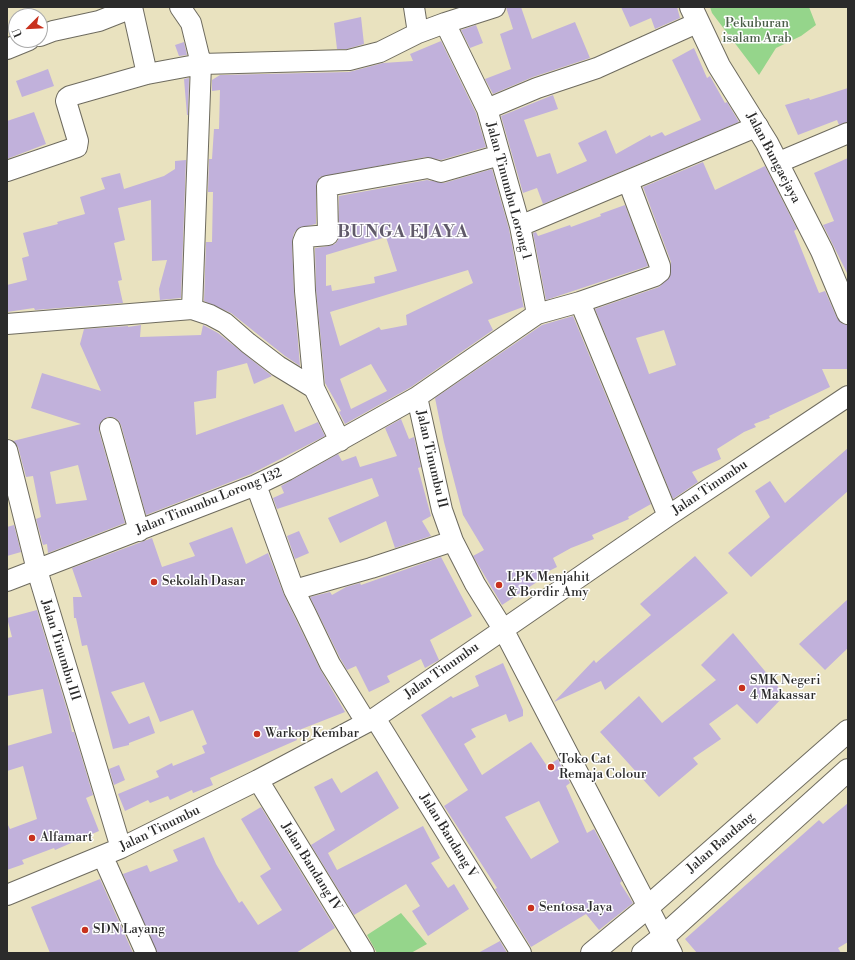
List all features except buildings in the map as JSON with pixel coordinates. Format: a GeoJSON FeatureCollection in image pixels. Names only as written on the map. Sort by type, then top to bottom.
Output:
{"type":"FeatureCollection","features":[{"type":"Feature","properties":{"kind":"main road","name":"Jalan Bungaejaya"},"geometry":{"type":"LineString","coordinates":[[694,15],[718,66],[758,126],[818,244],[848,313]]}},
{"type":"Feature","properties":{"kind":"main road","name":"Jalan Bandang"},"geometry":{"type":"LineString","coordinates":[[592,953],[649,906],[848,731]]}},
{"type":"Feature","properties":{"kind":"main road"},"geometry":{"type":"LineString","coordinates":[[643,953],[668,945],[848,770]]}},
{"type":"Feature","properties":{"kind":"street"},"geometry":{"type":"LineString","coordinates":[[48,33],[99,21],[132,7],[147,74]]}},
{"type":"Feature","properties":{"kind":"street"},"geometry":{"type":"LineString","coordinates":[[180,7],[191,22],[201,64],[192,309]]}},
{"type":"Feature","properties":{"kind":"street"},"geometry":{"type":"LineString","coordinates":[[414,7],[418,33]]}},
{"type":"Feature","properties":{"kind":"street"},"geometry":{"type":"LineString","coordinates":[[7,171],[77,147],[78,141],[66,104],[68,97],[147,74],[201,64],[349,60],[392,48],[418,33],[495,7]]}},
{"type":"Feature","properties":{"kind":"street"},"geometry":{"type":"LineString","coordinates":[[487,109],[537,88],[597,68],[694,15]]}},
{"type":"Feature","properties":{"kind":"street","name":"Jalan Tinumbu Lorong 1"},"geometry":{"type":"LineString","coordinates":[[445,23],[487,109],[520,226],[537,314]]}},
{"type":"Feature","properties":{"kind":"street"},"geometry":{"type":"LineString","coordinates":[[520,226],[758,126]]}},
{"type":"Feature","properties":{"kind":"street"},"geometry":{"type":"LineString","coordinates":[[777,163],[848,133]]}},
{"type":"Feature","properties":{"kind":"street"},"geometry":{"type":"LineString","coordinates":[[340,441],[314,388],[305,291],[303,242],[305,237],[328,235],[327,186],[428,168],[441,172],[500,155]]}},
{"type":"Feature","properties":{"kind":"street"},"geometry":{"type":"LineString","coordinates":[[537,314],[580,302],[655,276],[660,272],[660,266],[628,181]]}},
{"type":"Feature","properties":{"kind":"street"},"geometry":{"type":"LineString","coordinates":[[580,302],[668,516]]}},
{"type":"Feature","properties":{"kind":"street"},"geometry":{"type":"LineString","coordinates":[[7,324],[192,309],[225,323],[263,355],[314,388]]}},
{"type":"Feature","properties":{"kind":"street","name":"Jalan Tinumbu II"},"geometry":{"type":"LineString","coordinates":[[537,314],[417,397],[442,510],[453,540],[476,584],[503,629],[649,906],[668,945]]}},
{"type":"Feature","properties":{"kind":"street","name":"Jalan Tinumbu"},"geometry":{"type":"LineString","coordinates":[[7,895],[103,857],[258,780],[370,720],[668,516],[848,396]]}},
{"type":"Feature","properties":{"kind":"street","name":"Jalan Tinumbu Lorong 132"},"geometry":{"type":"LineString","coordinates":[[7,581],[256,485],[340,441],[417,397]]}},
{"type":"Feature","properties":{"kind":"street"},"geometry":{"type":"LineString","coordinates":[[110,428],[139,531]]}},
{"type":"Feature","properties":{"kind":"street","name":"Jalan Tinumbu III"},"geometry":{"type":"LineString","coordinates":[[7,450],[37,570],[121,848]]}},
{"type":"Feature","properties":{"kind":"street","name":"Jalan Bandang V"},"geometry":{"type":"LineString","coordinates":[[256,485],[294,590],[330,664],[370,720],[521,953]]}},
{"type":"Feature","properties":{"kind":"street"},"geometry":{"type":"LineString","coordinates":[[294,590],[377,566],[453,540]]}},
{"type":"Feature","properties":{"kind":"street","name":"Jalan Bandang IV"},"geometry":{"type":"LineString","coordinates":[[258,780],[364,953]]}},
{"type":"Feature","properties":{"kind":"street"},"geometry":{"type":"LineString","coordinates":[[103,857],[146,953]]}},
{"type":"Feature","properties":{"kind":"green space","name":"Pekuburan isalam Arab"},"geometry":{"type":"Polygon","coordinates":[[[710,7],[809,7],[816,25],[801,36],[776,48],[759,75],[712,13],[710,7]]]}},
{"type":"Feature","properties":{"kind":"green space"},"geometry":{"type":"Polygon","coordinates":[[[401,913],[427,944],[411,953],[377,953],[367,935],[401,913]]]}},
{"type":"Feature","properties":{"kind":"place","name":"Sekolah Dasar"},"geometry":{"type":"Point","coordinates":[154,582]}},
{"type":"Feature","properties":{"kind":"place","name":"LPK Menjahit & Bordir Amy"},"geometry":{"type":"Point","coordinates":[499,585]}},
{"type":"Feature","properties":{"kind":"place","name":"SMK Negeri 4 Makassar"},"geometry":{"type":"Point","coordinates":[742,688]}},
{"type":"Feature","properties":{"kind":"place","name":"Warkop Kembar"},"geometry":{"type":"Point","coordinates":[257,734]}},
{"type":"Feature","properties":{"kind":"place","name":"Toko Cat Remaja Colour"},"geometry":{"type":"Point","coordinates":[551,767]}},
{"type":"Feature","properties":{"kind":"place","name":"Alfamart"},"geometry":{"type":"Point","coordinates":[32,838]}},
{"type":"Feature","properties":{"kind":"place","name":"Sentosa Jaya"},"geometry":{"type":"Point","coordinates":[531,908]}},
{"type":"Feature","properties":{"kind":"place","name":"SDN Layang"},"geometry":{"type":"Point","coordinates":[85,930]}},
{"type":"Feature","properties":{"kind":"district","name":"BUNGA EJAYA"},"geometry":{"type":"Point","coordinates":[403,233]}}]}
